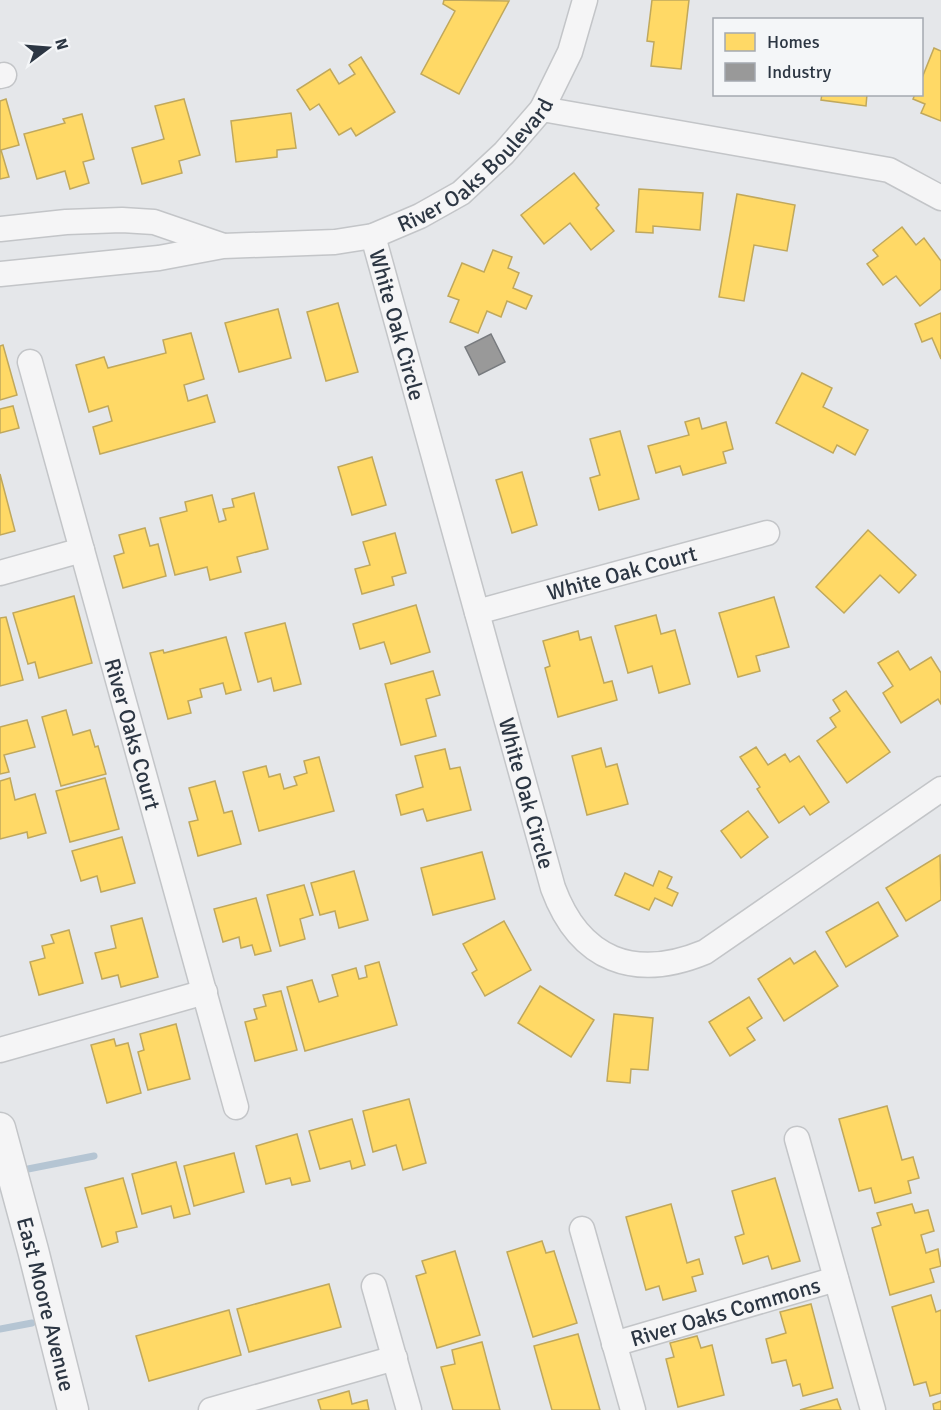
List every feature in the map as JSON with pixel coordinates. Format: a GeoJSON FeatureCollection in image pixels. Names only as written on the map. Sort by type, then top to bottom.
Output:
{"type":"FeatureCollection","features":[{"type":"Feature","properties":{"kind":"street","name":"River Oaks Boulevard"},"geometry":{"type":"LineString","coordinates":[[0,274],[159,258],[223,246],[335,243],[373,236],[420,216],[460,193],[504,153],[542,109],[570,52],[585,0]]}},
{"type":"Feature","properties":{"kind":"street"},"geometry":{"type":"LineString","coordinates":[[542,109],[889,170],[941,198]]}},
{"type":"Feature","properties":{"kind":"street","name":"River Oaks Boulevard"},"geometry":{"type":"LineString","coordinates":[[0,229],[66,222],[122,220],[154,222],[223,246]]}},
{"type":"Feature","properties":{"kind":"street","name":"White Oak Circle"},"geometry":{"type":"LineString","coordinates":[[373,236],[553,888],[560,908],[587,942],[604,955],[644,966],[684,961],[705,952],[941,789]]}},
{"type":"Feature","properties":{"kind":"street","name":"River Oaks Court"},"geometry":{"type":"LineString","coordinates":[[30,362],[236,1107]]}},
{"type":"Feature","properties":{"kind":"street","name":"White Oak Court"},"geometry":{"type":"LineString","coordinates":[[477,612],[767,532]]}},
{"type":"Feature","properties":{"kind":"street"},"geometry":{"type":"LineString","coordinates":[[0,573],[82,550]]}},
{"type":"Feature","properties":{"kind":"street"},"geometry":{"type":"LineString","coordinates":[[0,1050],[205,992]]}},
{"type":"Feature","properties":{"kind":"street","name":"East Moore Avenue"},"geometry":{"type":"LineString","coordinates":[[0,1128],[73,1410]]}},
{"type":"Feature","properties":{"kind":"street","name":"River Oaks Commons"},"geometry":{"type":"LineString","coordinates":[[797,1139],[873,1410]]}},
{"type":"Feature","properties":{"kind":"street","name":"River Oaks Commons"},"geometry":{"type":"LineString","coordinates":[[582,1229],[633,1410]]}},
{"type":"Feature","properties":{"kind":"street","name":"River Oaks Commons"},"geometry":{"type":"LineString","coordinates":[[614,1344],[836,1279]]}},
{"type":"Feature","properties":{"kind":"street"},"geometry":{"type":"LineString","coordinates":[[374,1286],[409,1410]]}},
{"type":"Feature","properties":{"kind":"street"},"geometry":{"type":"LineString","coordinates":[[211,1410],[395,1358]]}},
{"type":"Feature","properties":{"kind":"building: Homes"},"geometry":{"type":"Polygon","coordinates":[[[444,0],[509,1],[459,94],[421,74],[455,11],[443,4],[444,0]]]}},
{"type":"Feature","properties":{"kind":"building: Homes"},"geometry":{"type":"Polygon","coordinates":[[[652,0],[689,0],[681,69],[651,66],[654,42],[647,41],[652,0]]]}},
{"type":"Feature","properties":{"kind":"building: Homes"},"geometry":{"type":"Polygon","coordinates":[[[934,48],[941,51],[941,121],[921,113],[925,104],[913,99],[914,96],[923,96],[923,76],[934,48]]]}},
{"type":"Feature","properties":{"kind":"building: Homes"},"geometry":{"type":"Polygon","coordinates":[[[361,57],[395,112],[356,136],[351,128],[339,135],[319,104],[310,110],[297,90],[330,69],[339,84],[355,74],[349,65],[361,57]]]}},
{"type":"Feature","properties":{"kind":"building: Homes"},"geometry":{"type":"Polygon","coordinates":[[[822,96],[867,96],[866,106],[821,100],[822,96]]]}},
{"type":"Feature","properties":{"kind":"building: Homes"},"geometry":{"type":"Polygon","coordinates":[[[6,99],[19,145],[1,150],[9,177],[0,179],[0,101],[6,99]]]}},
{"type":"Feature","properties":{"kind":"building: Homes"},"geometry":{"type":"Polygon","coordinates":[[[184,99],[200,155],[179,161],[182,173],[142,184],[132,148],[164,139],[155,106],[184,99]]]}},
{"type":"Feature","properties":{"kind":"building: Homes"},"geometry":{"type":"Polygon","coordinates":[[[291,113],[296,148],[277,150],[277,157],[236,162],[231,121],[291,113]]]}},
{"type":"Feature","properties":{"kind":"building: Homes"},"geometry":{"type":"Polygon","coordinates":[[[82,114],[94,159],[83,162],[89,183],[70,189],[65,171],[37,179],[24,134],[65,123],[63,119],[82,114]]]}},
{"type":"Feature","properties":{"kind":"building: Homes"},"geometry":{"type":"Polygon","coordinates":[[[574,173],[599,205],[596,208],[614,231],[591,250],[570,223],[544,244],[521,215],[574,173]]]}},
{"type":"Feature","properties":{"kind":"building: Homes"},"geometry":{"type":"Polygon","coordinates":[[[639,189],[703,193],[700,230],[653,226],[653,233],[636,232],[639,189]]]}},
{"type":"Feature","properties":{"kind":"building: Homes"},"geometry":{"type":"Polygon","coordinates":[[[737,194],[795,205],[787,251],[754,245],[744,301],[719,297],[737,194]]]}},
{"type":"Feature","properties":{"kind":"building: Homes"},"geometry":{"type":"Polygon","coordinates":[[[902,227],[916,245],[924,238],[941,261],[941,289],[920,306],[896,276],[883,285],[867,264],[878,256],[873,250],[902,227]]]}},
{"type":"Feature","properties":{"kind":"building: Homes"},"geometry":{"type":"Polygon","coordinates":[[[493,250],[512,257],[508,268],[519,273],[513,288],[532,296],[526,309],[507,301],[501,317],[487,311],[478,333],[450,322],[459,300],[448,296],[462,263],[484,272],[493,250]]]}},
{"type":"Feature","properties":{"kind":"building: Homes"},"geometry":{"type":"Polygon","coordinates":[[[338,303],[358,372],[326,381],[307,312],[338,303]]]}},
{"type":"Feature","properties":{"kind":"building: Homes"},"geometry":{"type":"Polygon","coordinates":[[[278,309],[291,358],[239,372],[225,323],[278,309]]]}},
{"type":"Feature","properties":{"kind":"building: Homes"},"geometry":{"type":"Polygon","coordinates":[[[941,313],[941,359],[932,338],[922,342],[915,324],[941,313]]]}},
{"type":"Feature","properties":{"kind":"building: Homes"},"geometry":{"type":"Polygon","coordinates":[[[191,333],[204,379],[184,385],[188,401],[207,395],[215,422],[100,454],[93,427],[112,421],[108,406],[89,412],[76,365],[104,357],[108,368],[166,353],[163,340],[191,333]]]}},
{"type":"Feature","properties":{"kind":"building: Homes"},"geometry":{"type":"Polygon","coordinates":[[[3,345],[17,395],[0,400],[0,346],[3,345]]]}},
{"type":"Feature","properties":{"kind":"building: Homes"},"geometry":{"type":"Polygon","coordinates":[[[802,373],[832,388],[823,407],[868,430],[855,455],[837,445],[833,453],[776,423],[802,373]]]}},
{"type":"Feature","properties":{"kind":"building: Homes"},"geometry":{"type":"Polygon","coordinates":[[[13,406],[19,428],[0,433],[0,409],[13,406]]]}},
{"type":"Feature","properties":{"kind":"building: Homes"},"geometry":{"type":"Polygon","coordinates":[[[699,418],[702,429],[726,422],[733,449],[723,452],[726,463],[683,475],[680,466],[656,473],[648,446],[689,435],[685,422],[699,418]]]}},
{"type":"Feature","properties":{"kind":"building: Homes"},"geometry":{"type":"Polygon","coordinates":[[[620,431],[639,499],[599,510],[590,478],[600,475],[590,439],[620,431]]]}},
{"type":"Feature","properties":{"kind":"building: Homes"},"geometry":{"type":"Polygon","coordinates":[[[372,457],[386,505],[352,515],[338,467],[372,457]]]}},
{"type":"Feature","properties":{"kind":"building: Homes"},"geometry":{"type":"Polygon","coordinates":[[[522,472],[537,525],[512,533],[496,480],[522,472]]]}},
{"type":"Feature","properties":{"kind":"building: Homes"},"geometry":{"type":"Polygon","coordinates":[[[0,474],[15,531],[0,535],[0,474]]]}},
{"type":"Feature","properties":{"kind":"building: Homes"},"geometry":{"type":"Polygon","coordinates":[[[254,493],[268,549],[237,557],[241,572],[210,580],[207,567],[175,575],[160,518],[187,511],[185,502],[212,495],[219,522],[226,520],[223,509],[234,507],[232,499],[254,493]]]}},
{"type":"Feature","properties":{"kind":"building: Homes"},"geometry":{"type":"Polygon","coordinates":[[[145,528],[150,546],[158,544],[166,576],[123,588],[114,556],[124,553],[119,535],[145,528]]]}},
{"type":"Feature","properties":{"kind":"building: Homes"},"geometry":{"type":"Polygon","coordinates":[[[868,530],[916,575],[899,593],[880,575],[844,613],[816,587],[868,530]]]}},
{"type":"Feature","properties":{"kind":"building: Homes"},"geometry":{"type":"Polygon","coordinates":[[[395,533],[406,573],[392,577],[394,585],[362,594],[355,569],[370,565],[363,542],[395,533]]]}},
{"type":"Feature","properties":{"kind":"building: Homes"},"geometry":{"type":"Polygon","coordinates":[[[74,596],[92,663],[39,678],[35,662],[28,664],[13,613],[74,596]]]}},
{"type":"Feature","properties":{"kind":"building: Homes"},"geometry":{"type":"Polygon","coordinates":[[[774,597],[789,647],[756,656],[760,671],[738,677],[719,613],[774,597]]]}},
{"type":"Feature","properties":{"kind":"building: Homes"},"geometry":{"type":"Polygon","coordinates":[[[416,605],[430,652],[391,664],[384,642],[360,649],[353,624],[416,605]]]}},
{"type":"Feature","properties":{"kind":"building: Homes"},"geometry":{"type":"Polygon","coordinates":[[[656,615],[661,634],[675,630],[690,684],[659,693],[652,666],[628,673],[615,626],[656,615]]]}},
{"type":"Feature","properties":{"kind":"building: Homes"},"geometry":{"type":"Polygon","coordinates":[[[6,617],[23,680],[0,686],[0,618],[6,617]]]}},
{"type":"Feature","properties":{"kind":"building: Homes"},"geometry":{"type":"Polygon","coordinates":[[[285,623],[301,684],[274,691],[271,678],[258,682],[245,633],[285,623]]]}},
{"type":"Feature","properties":{"kind":"building: Homes"},"geometry":{"type":"Polygon","coordinates":[[[578,631],[580,640],[591,637],[604,683],[612,681],[617,700],[558,717],[545,668],[550,666],[543,641],[578,631]]]}},
{"type":"Feature","properties":{"kind":"building: Homes"},"geometry":{"type":"Polygon","coordinates":[[[226,637],[241,690],[226,694],[223,683],[200,689],[202,697],[188,701],[191,713],[168,719],[150,653],[163,650],[164,653],[226,637]]]}},
{"type":"Feature","properties":{"kind":"building: Homes"},"geometry":{"type":"Polygon","coordinates":[[[898,651],[910,670],[931,657],[941,673],[941,704],[938,699],[901,723],[883,693],[893,686],[878,663],[898,651]]]}},
{"type":"Feature","properties":{"kind":"building: Homes"},"geometry":{"type":"Polygon","coordinates":[[[433,671],[440,695],[426,699],[436,736],[401,745],[385,684],[433,671]]]}},
{"type":"Feature","properties":{"kind":"building: Homes"},"geometry":{"type":"Polygon","coordinates":[[[846,691],[890,752],[847,783],[817,741],[836,727],[830,718],[840,711],[833,700],[846,691]]]}},
{"type":"Feature","properties":{"kind":"building: Homes"},"geometry":{"type":"Polygon","coordinates":[[[66,710],[73,735],[90,730],[95,747],[98,746],[106,774],[61,786],[42,717],[66,710]]]}},
{"type":"Feature","properties":{"kind":"building: Homes"},"geometry":{"type":"Polygon","coordinates":[[[27,720],[35,747],[4,755],[9,772],[0,774],[0,727],[27,720]]]}},
{"type":"Feature","properties":{"kind":"building: Homes"},"geometry":{"type":"Polygon","coordinates":[[[756,747],[768,765],[785,754],[790,762],[799,756],[829,802],[810,815],[804,806],[779,823],[757,789],[760,787],[740,757],[756,747]]]}},
{"type":"Feature","properties":{"kind":"building: Homes"},"geometry":{"type":"Polygon","coordinates":[[[601,748],[606,767],[617,764],[628,804],[587,815],[572,756],[601,748]]]}},
{"type":"Feature","properties":{"kind":"building: Homes"},"geometry":{"type":"Polygon","coordinates":[[[445,749],[450,769],[460,767],[471,810],[427,821],[423,809],[401,815],[396,795],[423,787],[415,756],[445,749]]]}},
{"type":"Feature","properties":{"kind":"building: Homes"},"geometry":{"type":"Polygon","coordinates":[[[319,757],[334,811],[259,831],[243,772],[266,766],[269,777],[280,774],[284,789],[297,785],[294,777],[307,773],[304,761],[319,757]]]}},
{"type":"Feature","properties":{"kind":"building: Homes"},"geometry":{"type":"Polygon","coordinates":[[[10,778],[15,800],[35,794],[46,833],[28,838],[27,832],[0,839],[0,781],[10,778]]]}},
{"type":"Feature","properties":{"kind":"building: Homes"},"geometry":{"type":"Polygon","coordinates":[[[105,778],[119,829],[70,842],[56,791],[105,778]]]}},
{"type":"Feature","properties":{"kind":"building: Homes"},"geometry":{"type":"Polygon","coordinates":[[[215,781],[224,813],[232,811],[241,844],[198,856],[189,822],[198,820],[189,788],[215,781]]]}},
{"type":"Feature","properties":{"kind":"building: Homes"},"geometry":{"type":"Polygon","coordinates":[[[748,811],[768,837],[741,858],[721,831],[748,811]]]}},
{"type":"Feature","properties":{"kind":"building: Homes"},"geometry":{"type":"Polygon","coordinates":[[[122,837],[135,883],[101,892],[97,876],[81,881],[72,851],[122,837]]]}},
{"type":"Feature","properties":{"kind":"building: Homes"},"geometry":{"type":"Polygon","coordinates":[[[482,852],[495,899],[433,915],[421,868],[482,852]]]}},
{"type":"Feature","properties":{"kind":"building: Homes"},"geometry":{"type":"Polygon","coordinates":[[[940,855],[941,900],[906,921],[886,888],[940,855]]]}},
{"type":"Feature","properties":{"kind":"building: Homes"},"geometry":{"type":"Polygon","coordinates":[[[354,871],[368,920],[339,928],[335,911],[320,915],[311,883],[354,871]]]}},
{"type":"Feature","properties":{"kind":"building: Homes"},"geometry":{"type":"Polygon","coordinates":[[[659,871],[672,877],[667,888],[678,893],[672,906],[655,898],[649,910],[615,895],[625,873],[653,886],[659,871]]]}},
{"type":"Feature","properties":{"kind":"building: Homes"},"geometry":{"type":"Polygon","coordinates":[[[304,885],[313,915],[300,919],[305,939],[280,946],[267,895],[304,885]]]}},
{"type":"Feature","properties":{"kind":"building: Homes"},"geometry":{"type":"Polygon","coordinates":[[[256,898],[271,951],[255,955],[252,945],[241,948],[239,937],[223,942],[214,909],[256,898]]]}},
{"type":"Feature","properties":{"kind":"building: Homes"},"geometry":{"type":"Polygon","coordinates":[[[878,902],[898,936],[846,967],[826,932],[878,902]]]}},
{"type":"Feature","properties":{"kind":"building: Homes"},"geometry":{"type":"Polygon","coordinates":[[[142,918],[158,977],[121,987],[118,975],[102,979],[95,953],[116,948],[111,926],[142,918]]]}},
{"type":"Feature","properties":{"kind":"building: Homes"},"geometry":{"type":"Polygon","coordinates":[[[504,921],[531,970],[485,996],[472,973],[477,970],[463,944],[504,921]]]}},
{"type":"Feature","properties":{"kind":"building: Homes"},"geometry":{"type":"Polygon","coordinates":[[[69,930],[83,983],[39,995],[30,962],[45,958],[42,946],[54,943],[51,935],[69,930]]]}},
{"type":"Feature","properties":{"kind":"building: Homes"},"geometry":{"type":"Polygon","coordinates":[[[815,951],[838,986],[784,1021],[758,979],[790,958],[794,964],[815,951]]]}},
{"type":"Feature","properties":{"kind":"building: Homes"},"geometry":{"type":"Polygon","coordinates":[[[379,962],[397,1025],[305,1051],[287,987],[312,980],[319,1002],[338,996],[332,975],[356,968],[359,979],[367,977],[365,966],[379,962]]]}},
{"type":"Feature","properties":{"kind":"building: Homes"},"geometry":{"type":"Polygon","coordinates":[[[540,986],[594,1020],[571,1057],[518,1023],[540,986]]]}},
{"type":"Feature","properties":{"kind":"building: Homes"},"geometry":{"type":"Polygon","coordinates":[[[281,991],[297,1050],[255,1061],[245,1022],[257,1019],[254,1009],[266,1006],[263,995],[281,991]]]}},
{"type":"Feature","properties":{"kind":"building: Homes"},"geometry":{"type":"Polygon","coordinates":[[[749,997],[762,1018],[747,1028],[755,1040],[730,1056],[709,1022],[749,997]]]}},
{"type":"Feature","properties":{"kind":"building: Homes"},"geometry":{"type":"Polygon","coordinates":[[[614,1014],[653,1018],[648,1070],[631,1069],[630,1083],[607,1081],[614,1014]]]}},
{"type":"Feature","properties":{"kind":"building: Homes"},"geometry":{"type":"Polygon","coordinates":[[[176,1024],[190,1079],[148,1090],[138,1052],[144,1050],[140,1034],[176,1024]]]}},
{"type":"Feature","properties":{"kind":"building: Homes"},"geometry":{"type":"Polygon","coordinates":[[[114,1039],[116,1046],[128,1043],[141,1093],[107,1103],[91,1045],[114,1039]]]}},
{"type":"Feature","properties":{"kind":"building: Homes"},"geometry":{"type":"Polygon","coordinates":[[[409,1099],[426,1163],[403,1170],[396,1145],[373,1152],[363,1111],[409,1099]]]}},
{"type":"Feature","properties":{"kind":"building: Homes"},"geometry":{"type":"Polygon","coordinates":[[[887,1106],[902,1160],[913,1157],[919,1178],[908,1181],[911,1193],[875,1203],[871,1188],[859,1191],[839,1119],[887,1106]]]}},
{"type":"Feature","properties":{"kind":"building: Homes"},"geometry":{"type":"Polygon","coordinates":[[[352,1119],[365,1165],[352,1169],[350,1161],[320,1169],[309,1131],[352,1119]]]}},
{"type":"Feature","properties":{"kind":"building: Homes"},"geometry":{"type":"Polygon","coordinates":[[[297,1134],[310,1181],[292,1185],[290,1178],[266,1184],[256,1146],[297,1134]]]}},
{"type":"Feature","properties":{"kind":"building: Homes"},"geometry":{"type":"Polygon","coordinates":[[[234,1153],[244,1192],[194,1206],[184,1166],[234,1153]]]}},
{"type":"Feature","properties":{"kind":"building: Homes"},"geometry":{"type":"Polygon","coordinates":[[[176,1162],[190,1214],[174,1218],[171,1206],[142,1214],[132,1174],[176,1162]]]}},
{"type":"Feature","properties":{"kind":"building: Homes"},"geometry":{"type":"Polygon","coordinates":[[[123,1178],[137,1227],[116,1232],[118,1242],[102,1247],[85,1188],[123,1178]]]}},
{"type":"Feature","properties":{"kind":"building: Homes"},"geometry":{"type":"Polygon","coordinates":[[[775,1178],[800,1261],[772,1269],[768,1256],[743,1264],[735,1237],[744,1234],[732,1191],[775,1178]]]}},
{"type":"Feature","properties":{"kind":"building: Homes"},"geometry":{"type":"Polygon","coordinates":[[[671,1204],[687,1263],[699,1259],[703,1274],[692,1277],[696,1291],[663,1300],[659,1286],[646,1290],[626,1217],[671,1204]]]}},
{"type":"Feature","properties":{"kind":"building: Homes"},"geometry":{"type":"Polygon","coordinates":[[[912,1204],[915,1213],[928,1210],[934,1231],[921,1235],[926,1253],[938,1249],[941,1266],[930,1269],[934,1282],[890,1295],[872,1228],[881,1225],[877,1213],[912,1204]]]}},
{"type":"Feature","properties":{"kind":"building: Homes"},"geometry":{"type":"Polygon","coordinates":[[[542,1241],[546,1253],[554,1251],[577,1323],[533,1337],[507,1252],[542,1241]]]}},
{"type":"Feature","properties":{"kind":"building: Homes"},"geometry":{"type":"Polygon","coordinates":[[[455,1251],[480,1335],[437,1348],[416,1276],[426,1273],[422,1261],[455,1251]]]}},
{"type":"Feature","properties":{"kind":"building: Homes"},"geometry":{"type":"Polygon","coordinates":[[[329,1284],[341,1327],[249,1352],[237,1309],[329,1284]]]}},
{"type":"Feature","properties":{"kind":"building: Homes"},"geometry":{"type":"Polygon","coordinates":[[[931,1295],[936,1312],[941,1310],[941,1393],[930,1396],[926,1382],[914,1385],[892,1307],[931,1295]]]}},
{"type":"Feature","properties":{"kind":"building: Homes"},"geometry":{"type":"Polygon","coordinates":[[[811,1304],[833,1388],[803,1396],[800,1384],[793,1386],[786,1360],[772,1363],[766,1339],[786,1333],[780,1312],[811,1304]]]}},
{"type":"Feature","properties":{"kind":"building: Homes"},"geometry":{"type":"Polygon","coordinates":[[[229,1310],[241,1355],[149,1381],[136,1336],[229,1310]]]}},
{"type":"Feature","properties":{"kind":"building: Homes"},"geometry":{"type":"Polygon","coordinates":[[[578,1334],[600,1410],[552,1410],[534,1346],[578,1334]]]}},
{"type":"Feature","properties":{"kind":"building: Homes"},"geometry":{"type":"Polygon","coordinates":[[[697,1336],[701,1348],[712,1345],[724,1395],[678,1407],[666,1359],[674,1357],[670,1343],[697,1336]]]}},
{"type":"Feature","properties":{"kind":"building: Homes"},"geometry":{"type":"Polygon","coordinates":[[[482,1342],[500,1410],[453,1410],[441,1367],[455,1364],[452,1350],[482,1342]]]}},
{"type":"Feature","properties":{"kind":"building: Homes"},"geometry":{"type":"Polygon","coordinates":[[[349,1391],[352,1404],[367,1400],[369,1410],[321,1410],[318,1400],[349,1391]]]}},
{"type":"Feature","properties":{"kind":"building: Homes"},"geometry":{"type":"Polygon","coordinates":[[[837,1399],[841,1410],[800,1410],[837,1399]]]}},
{"type":"Feature","properties":{"kind":"building: Homes"},"geometry":{"type":"Polygon","coordinates":[[[941,1401],[941,1410],[934,1410],[933,1404],[941,1401]]]}},
{"type":"Feature","properties":{"kind":"building: Industry"},"geometry":{"type":"Polygon","coordinates":[[[491,334],[505,362],[479,375],[465,347],[491,334]]]}},
{"type":"Feature","properties":{"kind":"waterway"},"geometry":{"type":"LineString","coordinates":[[28,1169],[94,1156]]}},
{"type":"Feature","properties":{"kind":"waterway"},"geometry":{"type":"LineString","coordinates":[[0,1329],[32,1323]]}}]}
